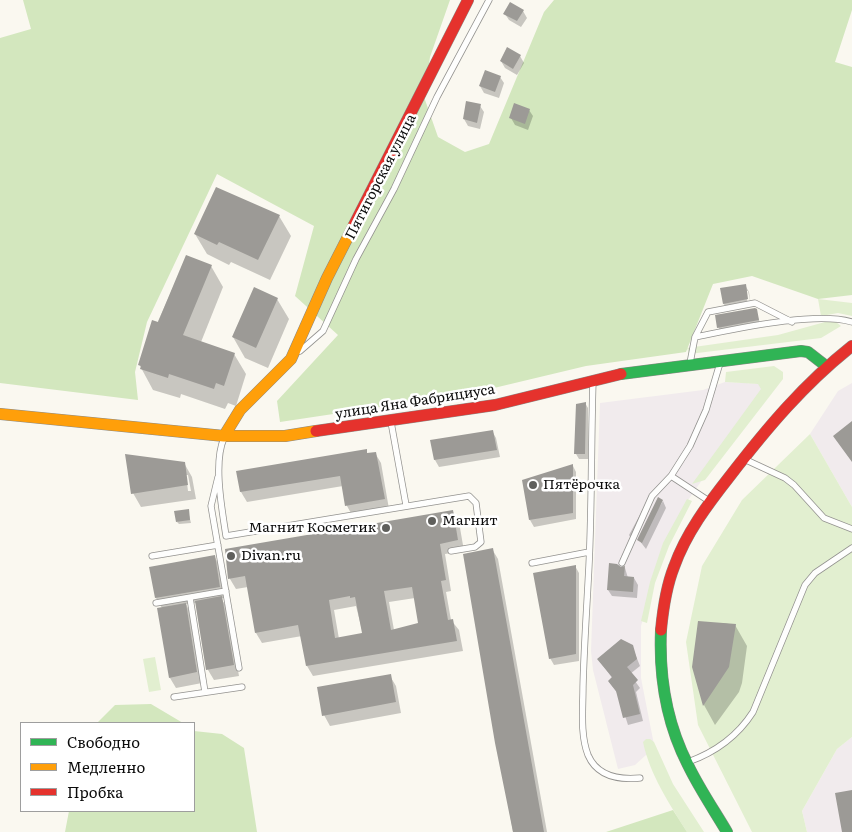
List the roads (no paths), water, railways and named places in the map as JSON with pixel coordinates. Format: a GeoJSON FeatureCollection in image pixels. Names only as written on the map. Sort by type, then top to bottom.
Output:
{"type":"FeatureCollection","features":[{"type":"Feature","properties":{"kind":"main road","name":"Пятигорская улица"},"geometry":{"type":"LineString","coordinates":[[224,436],[240,410],[291,359],[327,278],[468,0]]}},
{"type":"Feature","properties":{"kind":"main road"},"geometry":{"type":"LineString","coordinates":[[727,832],[686,763],[672,724],[664,686],[662,626],[673,568],[690,532],[742,458],[797,395],[826,366],[852,346]]}},
{"type":"Feature","properties":{"kind":"main road","name":"улица Яна Фабрициуса"},"geometry":{"type":"LineString","coordinates":[[0,414],[224,436],[285,436],[391,422],[495,405],[594,380],[720,361],[801,351],[808,352],[826,366]]}},
{"type":"Feature","properties":{"kind":"lane","name":"Пятигорская улица"},"geometry":{"type":"LineString","coordinates":[[291,359],[323,331],[356,259],[394,189],[437,97],[489,0]]}},
{"type":"Feature","properties":{"kind":"lane"},"geometry":{"type":"LineString","coordinates":[[690,366],[695,337],[708,312],[755,303],[792,322]]}},
{"type":"Feature","properties":{"kind":"lane"},"geometry":{"type":"LineString","coordinates":[[695,337],[792,322],[836,318],[852,322]]}},
{"type":"Feature","properties":{"kind":"lane"},"geometry":{"type":"LineString","coordinates":[[622,563],[652,496],[671,476],[690,446],[706,410],[720,361]]}},
{"type":"Feature","properties":{"kind":"lane"},"geometry":{"type":"LineString","coordinates":[[594,380],[584,671],[584,739],[588,755],[595,766],[605,773],[628,779],[640,778]]}},
{"type":"Feature","properties":{"kind":"lane"},"geometry":{"type":"LineString","coordinates":[[391,422],[406,505]]}},
{"type":"Feature","properties":{"kind":"lane"},"geometry":{"type":"LineString","coordinates":[[224,436],[220,447],[220,468],[221,504],[226,536],[466,495],[473,498],[481,542],[475,547],[452,551]]}},
{"type":"Feature","properties":{"kind":"lane"},"geometry":{"type":"LineString","coordinates":[[742,458],[785,478],[794,485],[824,518],[852,529]]}},
{"type":"Feature","properties":{"kind":"lane"},"geometry":{"type":"LineString","coordinates":[[220,468],[211,506],[239,668]]}},
{"type":"Feature","properties":{"kind":"lane"},"geometry":{"type":"LineString","coordinates":[[671,476],[710,502]]}},
{"type":"Feature","properties":{"kind":"lane"},"geometry":{"type":"LineString","coordinates":[[152,556],[218,545]]}},
{"type":"Feature","properties":{"kind":"lane"},"geometry":{"type":"LineString","coordinates":[[686,763],[700,758],[727,742],[746,724],[753,712],[805,585],[815,573],[852,548]]}},
{"type":"Feature","properties":{"kind":"lane"},"geometry":{"type":"LineString","coordinates":[[532,563],[589,552]]}},
{"type":"Feature","properties":{"kind":"lane"},"geometry":{"type":"LineString","coordinates":[[156,604],[226,591]]}},
{"type":"Feature","properties":{"kind":"lane"},"geometry":{"type":"LineString","coordinates":[[190,598],[205,692]]}},
{"type":"Feature","properties":{"kind":"lane"},"geometry":{"type":"LineString","coordinates":[[174,697],[242,687]]}},
{"type":"Feature","properties":{"kind":"place","name":"Пятёрочка"},"geometry":{"type":"Point","coordinates":[533,485]}},
{"type":"Feature","properties":{"kind":"place","name":"Магнит"},"geometry":{"type":"Point","coordinates":[432,521]}},
{"type":"Feature","properties":{"kind":"place","name":"Магнит Косметик"},"geometry":{"type":"Point","coordinates":[386,528]}},
{"type":"Feature","properties":{"kind":"place","name":"Divan.ru"},"geometry":{"type":"Point","coordinates":[231,556]}}]}
